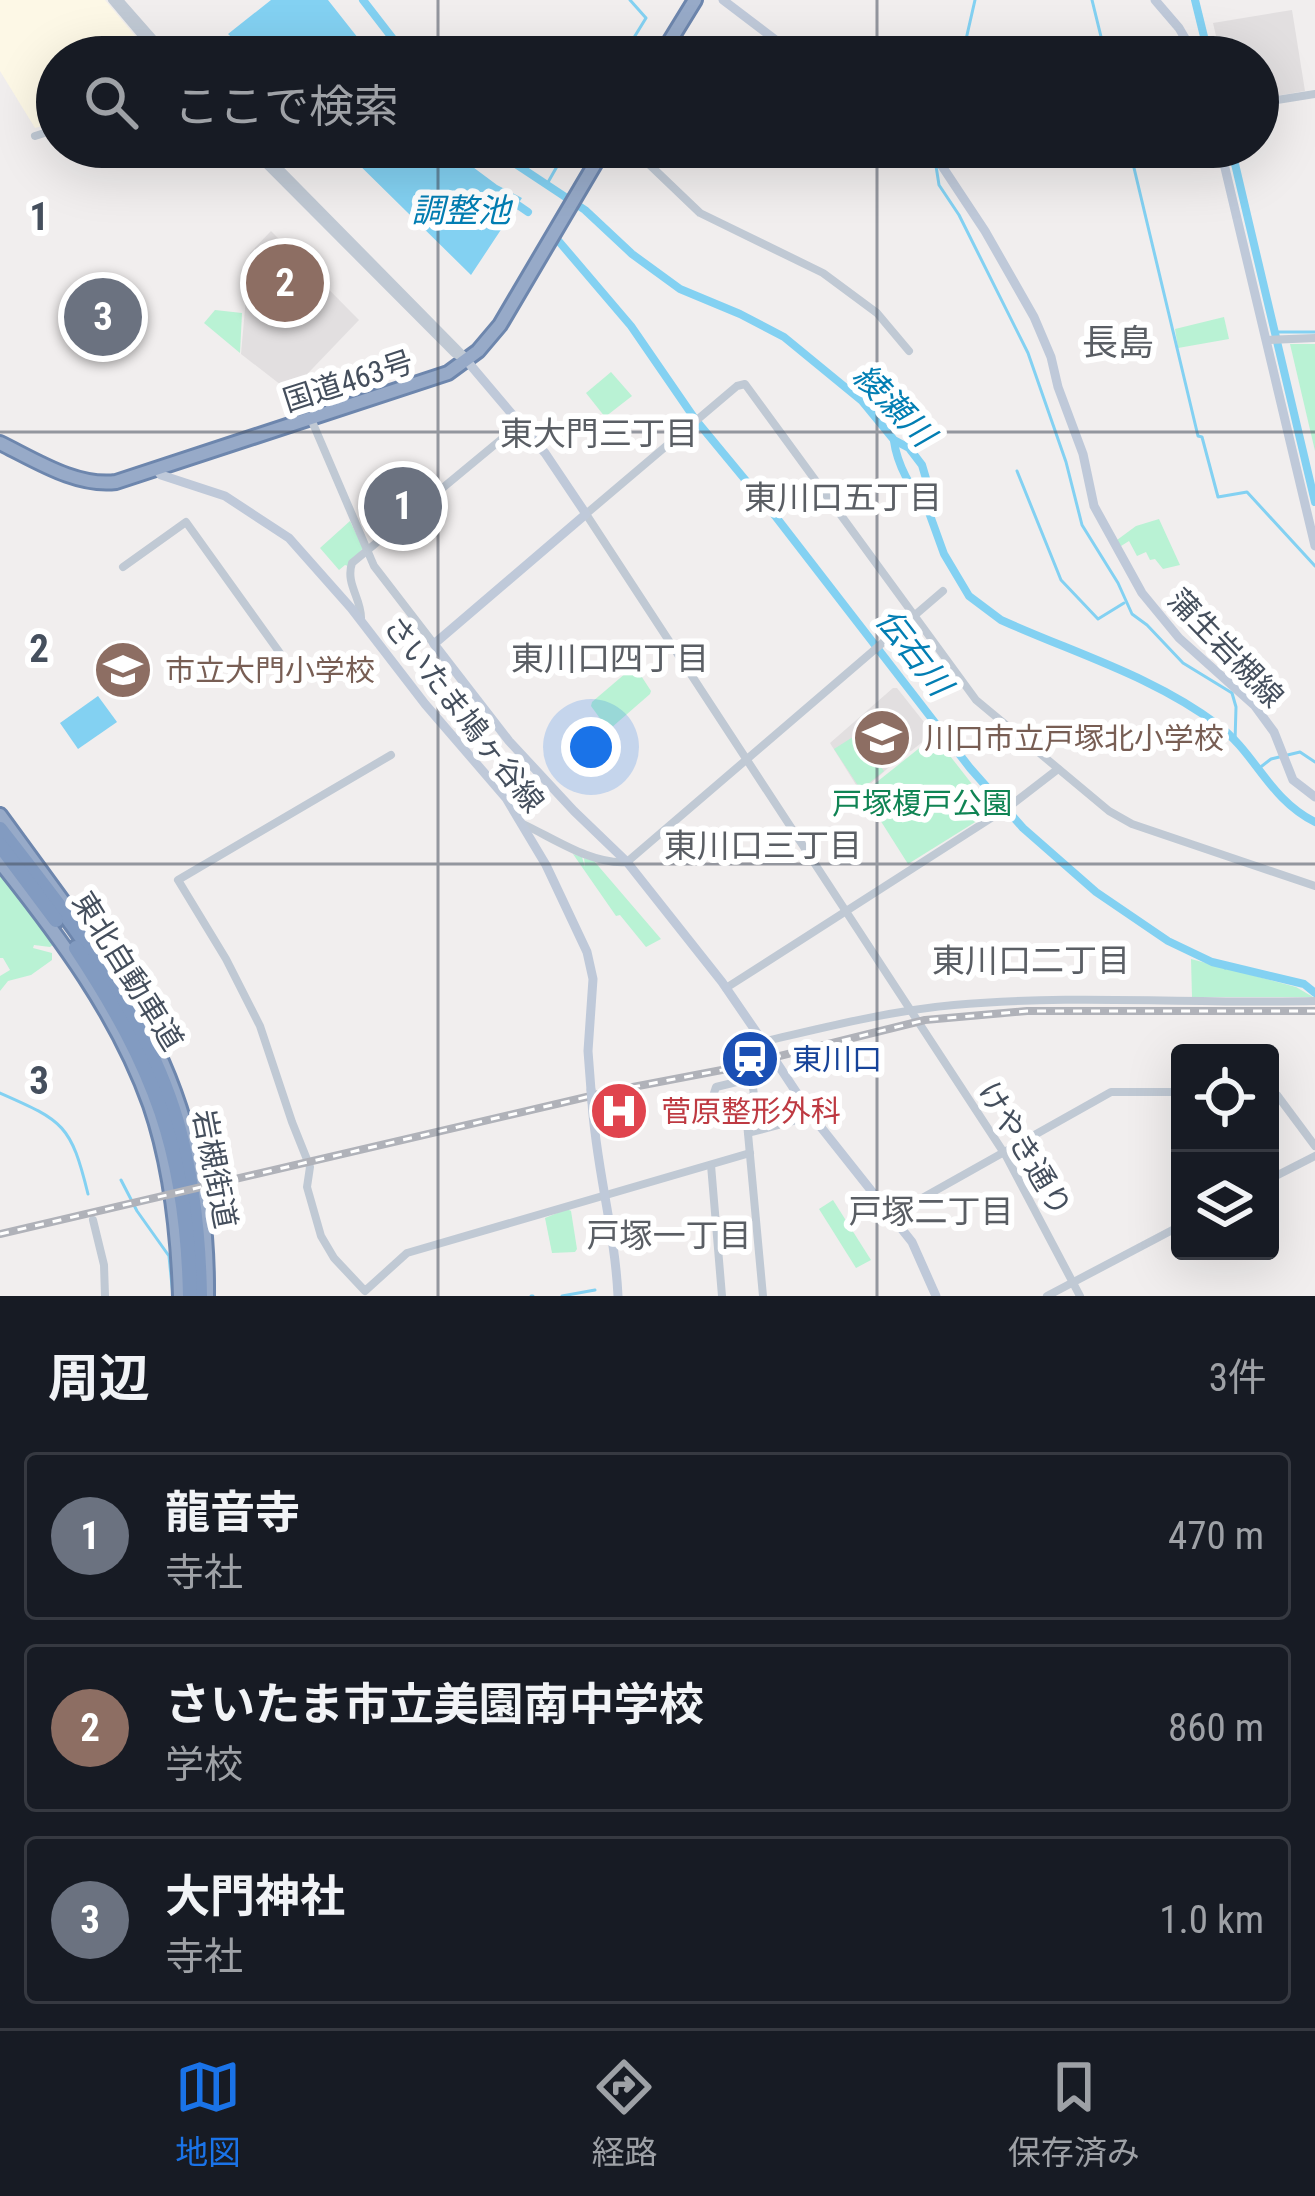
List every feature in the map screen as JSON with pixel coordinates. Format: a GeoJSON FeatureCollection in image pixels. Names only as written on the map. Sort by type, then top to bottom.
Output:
{"type":"FeatureCollection","features":[{"type":"Feature","properties":{"kind":"highway"},"geometry":{"type":"LineString","coordinates":[[673,36],[695,0]]}},
{"type":"Feature","properties":{"kind":"highway","name":"国道463号"},"geometry":{"type":"LineString","coordinates":[[0,443],[65,473],[116,482],[433,379],[467,361],[500,325],[593,168]]}},
{"type":"Feature","properties":{"kind":"highway","name":"岩槻街道"},"geometry":{"type":"LineString","coordinates":[[0,815],[104,961],[160,1054],[188,1133],[198,1179],[206,1242],[204,1296]]}},
{"type":"Feature","properties":{"kind":"highway","name":"東北自動車道"},"geometry":{"type":"LineString","coordinates":[[0,829],[106,976],[163,1081],[194,1197],[204,1296]]}},
{"type":"Feature","properties":{"kind":"highway","name":"東北自動車道"},"geometry":{"type":"LineString","coordinates":[[0,845],[95,976],[150,1078],[181,1180],[190,1296]]}},
{"type":"Feature","properties":{"kind":"highway","name":"岩槻街道"},"geometry":{"type":"LineString","coordinates":[[0,862],[82,973],[136,1070],[163,1151],[180,1296]]}},
{"type":"Feature","properties":{"kind":"main road"},"geometry":{"type":"LineString","coordinates":[[723,0],[770,36]]}},
{"type":"Feature","properties":{"kind":"main road"},"geometry":{"type":"LineString","coordinates":[[1155,0],[1184,36]]}},
{"type":"Feature","properties":{"kind":"main road","name":"蒲生岩槻線"},"geometry":{"type":"LineString","coordinates":[[943,168],[1034,317],[1084,454],[1094,506],[1142,593],[1178,638],[1255,706],[1274,732],[1293,780],[1315,797]]}},
{"type":"Feature","properties":{"kind":"main road"},"geometry":{"type":"LineString","coordinates":[[1225,168],[1315,546]]}},
{"type":"Feature","properties":{"kind":"main road"},"geometry":{"type":"LineString","coordinates":[[467,361],[521,422],[586,514],[434,644],[509,741],[627,862],[726,988],[812,1116],[912,1242],[936,1296]]}},
{"type":"Feature","properties":{"kind":"main road","name":"さいたま鳩ヶ谷線"},"geometry":{"type":"LineString","coordinates":[[157,470],[225,496],[304,553],[524,824],[582,938],[591,966],[588,1051],[595,1145],[618,1296]]}},
{"type":"Feature","properties":{"kind":"street"},"geometry":{"type":"LineString","coordinates":[[115,0],[146,36]]}},
{"type":"Feature","properties":{"kind":"street"},"geometry":{"type":"LineString","coordinates":[[1279,100],[1315,94]]}},
{"type":"Feature","properties":{"kind":"street"},"geometry":{"type":"LineString","coordinates":[[274,168],[467,361]]}},
{"type":"Feature","properties":{"kind":"street"},"geometry":{"type":"LineString","coordinates":[[653,168],[700,213],[823,273],[877,313],[909,351]]}},
{"type":"Feature","properties":{"kind":"street"},"geometry":{"type":"LineString","coordinates":[[1267,340],[1315,338]]}},
{"type":"Feature","properties":{"kind":"street"},"geometry":{"type":"LineString","coordinates":[[911,1011],[586,514],[741,383],[747,385],[976,700],[1109,811],[1146,831],[1315,886]]}},
{"type":"Feature","properties":{"kind":"street"},"geometry":{"type":"LineString","coordinates":[[311,419],[383,580],[434,644]]}},
{"type":"Feature","properties":{"kind":"street"},"geometry":{"type":"LineString","coordinates":[[361,621],[349,574],[352,563],[521,422]]}},
{"type":"Feature","properties":{"kind":"street"},"geometry":{"type":"LineString","coordinates":[[123,567],[186,522],[300,681]]}},
{"type":"Feature","properties":{"kind":"street"},"geometry":{"type":"LineString","coordinates":[[524,824],[627,862],[943,591]]}},
{"type":"Feature","properties":{"kind":"street"},"geometry":{"type":"LineString","coordinates":[[391,754],[178,880],[260,1026],[310,1167],[307,1187],[321,1236],[334,1258],[365,1291],[406,1253],[750,1154]]}},
{"type":"Feature","properties":{"kind":"street"},"geometry":{"type":"LineString","coordinates":[[726,988],[1005,809],[1058,769]]}},
{"type":"Feature","properties":{"kind":"street"},"geometry":{"type":"LineString","coordinates":[[768,1050],[911,1011],[999,1002],[1315,1001]]}},
{"type":"Feature","properties":{"kind":"street","name":"けやき通り"},"geometry":{"type":"LineString","coordinates":[[911,1011],[1004,1153],[1080,1296]]}},
{"type":"Feature","properties":{"kind":"street"},"geometry":{"type":"LineString","coordinates":[[746,1112],[737,1105],[718,1105],[715,1089],[741,1080],[750,1083],[754,1096],[746,1112],[763,1296]]}},
{"type":"Feature","properties":{"kind":"street"},"geometry":{"type":"LineString","coordinates":[[892,1215],[1111,1092],[1171,1092]]}},
{"type":"Feature","properties":{"kind":"street"},"geometry":{"type":"LineString","coordinates":[[1279,1098],[1315,1146]]}},
{"type":"Feature","properties":{"kind":"street"},"geometry":{"type":"LineString","coordinates":[[748,1133],[812,1116]]}},
{"type":"Feature","properties":{"kind":"street"},"geometry":{"type":"LineString","coordinates":[[1279,1174],[1315,1156]]}},
{"type":"Feature","properties":{"kind":"street"},"geometry":{"type":"LineString","coordinates":[[711,1165],[722,1296]]}},
{"type":"Feature","properties":{"kind":"street"},"geometry":{"type":"LineString","coordinates":[[93,1220],[104,1265],[105,1296]]}},
{"type":"Feature","properties":{"kind":"street"},"geometry":{"type":"LineString","coordinates":[[1047,1296],[1171,1231]]}},
{"type":"Feature","properties":{"kind":"shaded area"},"geometry":{"type":"Polygon","coordinates":[[[0,0],[105,0],[135,36],[36,36],[35,128],[0,71],[0,0]]]}},
{"type":"Feature","properties":{"kind":"shaded area"},"geometry":{"type":"Polygon","coordinates":[[[1292,10],[1305,91],[1279,95],[1279,36],[1216,36],[1213,23],[1292,10]]]}},
{"type":"Feature","properties":{"kind":"shaded area"},"geometry":{"type":"Polygon","coordinates":[[[271,231],[359,320],[290,392],[241,354],[250,253],[271,231]]]}},
{"type":"Feature","properties":{"kind":"shaded area","name":"川口市立戸塚北小学校"},"geometry":{"type":"Polygon","coordinates":[[[893,688],[931,731],[930,736],[868,786],[858,788],[830,743],[893,688]]]}},
{"type":"Feature","properties":{"kind":"green space"},"geometry":{"type":"Polygon","coordinates":[[[215,310],[242,313],[240,353],[204,323],[215,310]]]}},
{"type":"Feature","properties":{"kind":"green space"},"geometry":{"type":"Polygon","coordinates":[[[1224,317],[1229,339],[1178,348],[1175,329],[1224,317]]]}},
{"type":"Feature","properties":{"kind":"green space"},"geometry":{"type":"Polygon","coordinates":[[[1290,344],[1315,344],[1315,451],[1290,344]]]}},
{"type":"Feature","properties":{"kind":"green space"},"geometry":{"type":"Polygon","coordinates":[[[611,372],[632,396],[605,417],[586,393],[611,372]]]}},
{"type":"Feature","properties":{"kind":"green space"},"geometry":{"type":"Polygon","coordinates":[[[1159,519],[1180,565],[1163,569],[1146,552],[1137,556],[1129,541],[1121,546],[1117,540],[1136,526],[1159,519]]]}},
{"type":"Feature","properties":{"kind":"green space"},"geometry":{"type":"Polygon","coordinates":[[[350,521],[363,548],[339,570],[320,548],[350,521]]]}},
{"type":"Feature","properties":{"kind":"green space"},"geometry":{"type":"Polygon","coordinates":[[[633,667],[650,694],[607,728],[592,702],[633,667]]]}},
{"type":"Feature","properties":{"kind":"green space"},"geometry":{"type":"Polygon","coordinates":[[[856,735],[884,762],[880,766],[884,771],[863,788],[834,749],[856,735]]]}},
{"type":"Feature","properties":{"kind":"green space","name":"戸塚榎戸公園"},"geometry":{"type":"Polygon","coordinates":[[[932,738],[993,811],[908,864],[863,793],[932,738]]]}},
{"type":"Feature","properties":{"kind":"green space"},"geometry":{"type":"Polygon","coordinates":[[[573,854],[582,857],[585,867],[584,858],[594,861],[661,939],[646,947],[616,916],[573,854]]]}},
{"type":"Feature","properties":{"kind":"green space"},"geometry":{"type":"Polygon","coordinates":[[[0,870],[55,943],[34,945],[52,953],[52,960],[31,975],[8,981],[0,991],[0,976],[10,970],[0,958],[0,870]]]}},
{"type":"Feature","properties":{"kind":"green space"},"geometry":{"type":"Polygon","coordinates":[[[1191,959],[1296,987],[1313,997],[1192,997],[1191,959]]]}},
{"type":"Feature","properties":{"kind":"green space"},"geometry":{"type":"Polygon","coordinates":[[[833,1200],[871,1260],[856,1268],[819,1209],[833,1200]]]}},
{"type":"Feature","properties":{"kind":"green space"},"geometry":{"type":"Polygon","coordinates":[[[567,1209],[577,1249],[552,1253],[545,1218],[567,1209]]]}},
{"type":"Feature","properties":{"kind":"water"},"geometry":{"type":"Polygon","coordinates":[[[271,0],[328,0],[356,36],[230,36],[271,0]]]}},
{"type":"Feature","properties":{"kind":"water","name":"調整池"},"geometry":{"type":"Polygon","coordinates":[[[362,168],[474,168],[522,198],[471,275],[362,168]]]}},
{"type":"Feature","properties":{"kind":"water"},"geometry":{"type":"Polygon","coordinates":[[[98,696],[117,722],[78,749],[60,723],[98,696]]]}},
{"type":"Feature","properties":{"kind":"waterway","name":"綾瀬川"},"geometry":{"type":"LineString","coordinates":[[363,0],[391,36]]}},
{"type":"Feature","properties":{"kind":"waterway"},"geometry":{"type":"LineString","coordinates":[[630,0],[646,18],[635,36]]}},
{"type":"Feature","properties":{"kind":"waterway"},"geometry":{"type":"LineString","coordinates":[[967,36],[975,0]]}},
{"type":"Feature","properties":{"kind":"waterway"},"geometry":{"type":"LineString","coordinates":[[1092,0],[1101,36]]}},
{"type":"Feature","properties":{"kind":"waterway"},"geometry":{"type":"LineString","coordinates":[[1195,0],[1204,36]]}},
{"type":"Feature","properties":{"kind":"waterway","name":"綾瀬川"},"geometry":{"type":"LineString","coordinates":[[522,168],[585,210],[632,254],[680,289],[784,337],[862,401],[922,465],[927,507],[944,554],[969,596],[1001,620],[1140,679],[1193,708],[1231,737],[1274,789],[1315,822]]}},
{"type":"Feature","properties":{"kind":"waterway"},"geometry":{"type":"LineString","coordinates":[[547,184],[556,168]]}},
{"type":"Feature","properties":{"kind":"waterway"},"geometry":{"type":"LineString","coordinates":[[936,168],[939,185],[959,215],[1028,353],[1066,462],[1082,525],[1132,614],[1183,663],[1232,693],[1235,742]]}},
{"type":"Feature","properties":{"kind":"waterway"},"geometry":{"type":"LineString","coordinates":[[1134,168],[1198,436],[1218,497],[1247,492],[1315,566]]}},
{"type":"Feature","properties":{"kind":"waterway"},"geometry":{"type":"LineString","coordinates":[[1236,168],[1315,502]]}},
{"type":"Feature","properties":{"kind":"waterway","name":"伝右川"},"geometry":{"type":"LineString","coordinates":[[512,201],[528,212]]}},
{"type":"Feature","properties":{"kind":"waterway","name":"伝右川"},"geometry":{"type":"LineString","coordinates":[[556,238],[631,326],[695,419],[970,768],[1023,828],[1096,892],[1168,941],[1212,962],[1304,984],[1315,993]]}},
{"type":"Feature","properties":{"kind":"waterway"},"geometry":{"type":"LineString","coordinates":[[1274,332],[1315,332]]}},
{"type":"Feature","properties":{"kind":"waterway"},"geometry":{"type":"LineString","coordinates":[[894,441],[906,476],[927,507]]}},
{"type":"Feature","properties":{"kind":"waterway"},"geometry":{"type":"LineString","coordinates":[[1017,471],[1061,580],[1098,619],[1124,603]]}},
{"type":"Feature","properties":{"kind":"waterway"},"geometry":{"type":"LineString","coordinates":[[1258,769],[1271,759],[1300,752],[1315,762]]}},
{"type":"Feature","properties":{"kind":"waterway"},"geometry":{"type":"LineString","coordinates":[[0,1093],[62,1128],[76,1153],[88,1194]]}},
{"type":"Feature","properties":{"kind":"waterway"},"geometry":{"type":"LineString","coordinates":[[121,1180],[169,1256],[173,1296]]}},
{"type":"Feature","properties":{"kind":"waterway"},"geometry":{"type":"LineString","coordinates":[[562,1296],[595,1290]]}},
{"type":"Feature","properties":{"kind":"railway"},"geometry":{"type":"LineString","coordinates":[[0,1234],[925,1020],[1027,1011],[1315,1011]]}},
{"type":"Feature","properties":{"kind":"place","name":"さいたま市立美園南中学校"},"geometry":{"type":"Point","coordinates":[285,283]}},
{"type":"Feature","properties":{"kind":"place","name":"大門神社"},"geometry":{"type":"Point","coordinates":[103,317]}},
{"type":"Feature","properties":{"kind":"place","name":"龍音寺"},"geometry":{"type":"Point","coordinates":[403,506]}},
{"type":"Feature","properties":{"kind":"place","name":"市立大門小学校"},"geometry":{"type":"Point","coordinates":[123,670]}},
{"type":"Feature","properties":{"kind":"place","name":"川口市立戸塚北小学校"},"geometry":{"type":"Point","coordinates":[882,738]}},
{"type":"Feature","properties":{"kind":"place","name":"東川口"},"geometry":{"type":"Point","coordinates":[750,1059]}},
{"type":"Feature","properties":{"kind":"place","name":"菅原整形外科"},"geometry":{"type":"Point","coordinates":[619,1111]}},
{"type":"Feature","properties":{"kind":"district","name":"長島"},"geometry":{"type":"Point","coordinates":[1118,343]}},
{"type":"Feature","properties":{"kind":"district","name":"東大門三丁目"},"geometry":{"type":"Point","coordinates":[599,433]}},
{"type":"Feature","properties":{"kind":"district","name":"東川口五丁目"},"geometry":{"type":"Point","coordinates":[843,497]}},
{"type":"Feature","properties":{"kind":"district","name":"東川口四丁目"},"geometry":{"type":"Point","coordinates":[610,658]}},
{"type":"Feature","properties":{"kind":"district","name":"東川口三丁目"},"geometry":{"type":"Point","coordinates":[763,845]}},
{"type":"Feature","properties":{"kind":"district","name":"東川口二丁目"},"geometry":{"type":"Point","coordinates":[1031,960]}},
{"type":"Feature","properties":{"kind":"district","name":"戸塚二丁目"},"geometry":{"type":"Point","coordinates":[931,1211]}},
{"type":"Feature","properties":{"kind":"district","name":"戸塚一丁目"},"geometry":{"type":"Point","coordinates":[669,1235]}}]}
